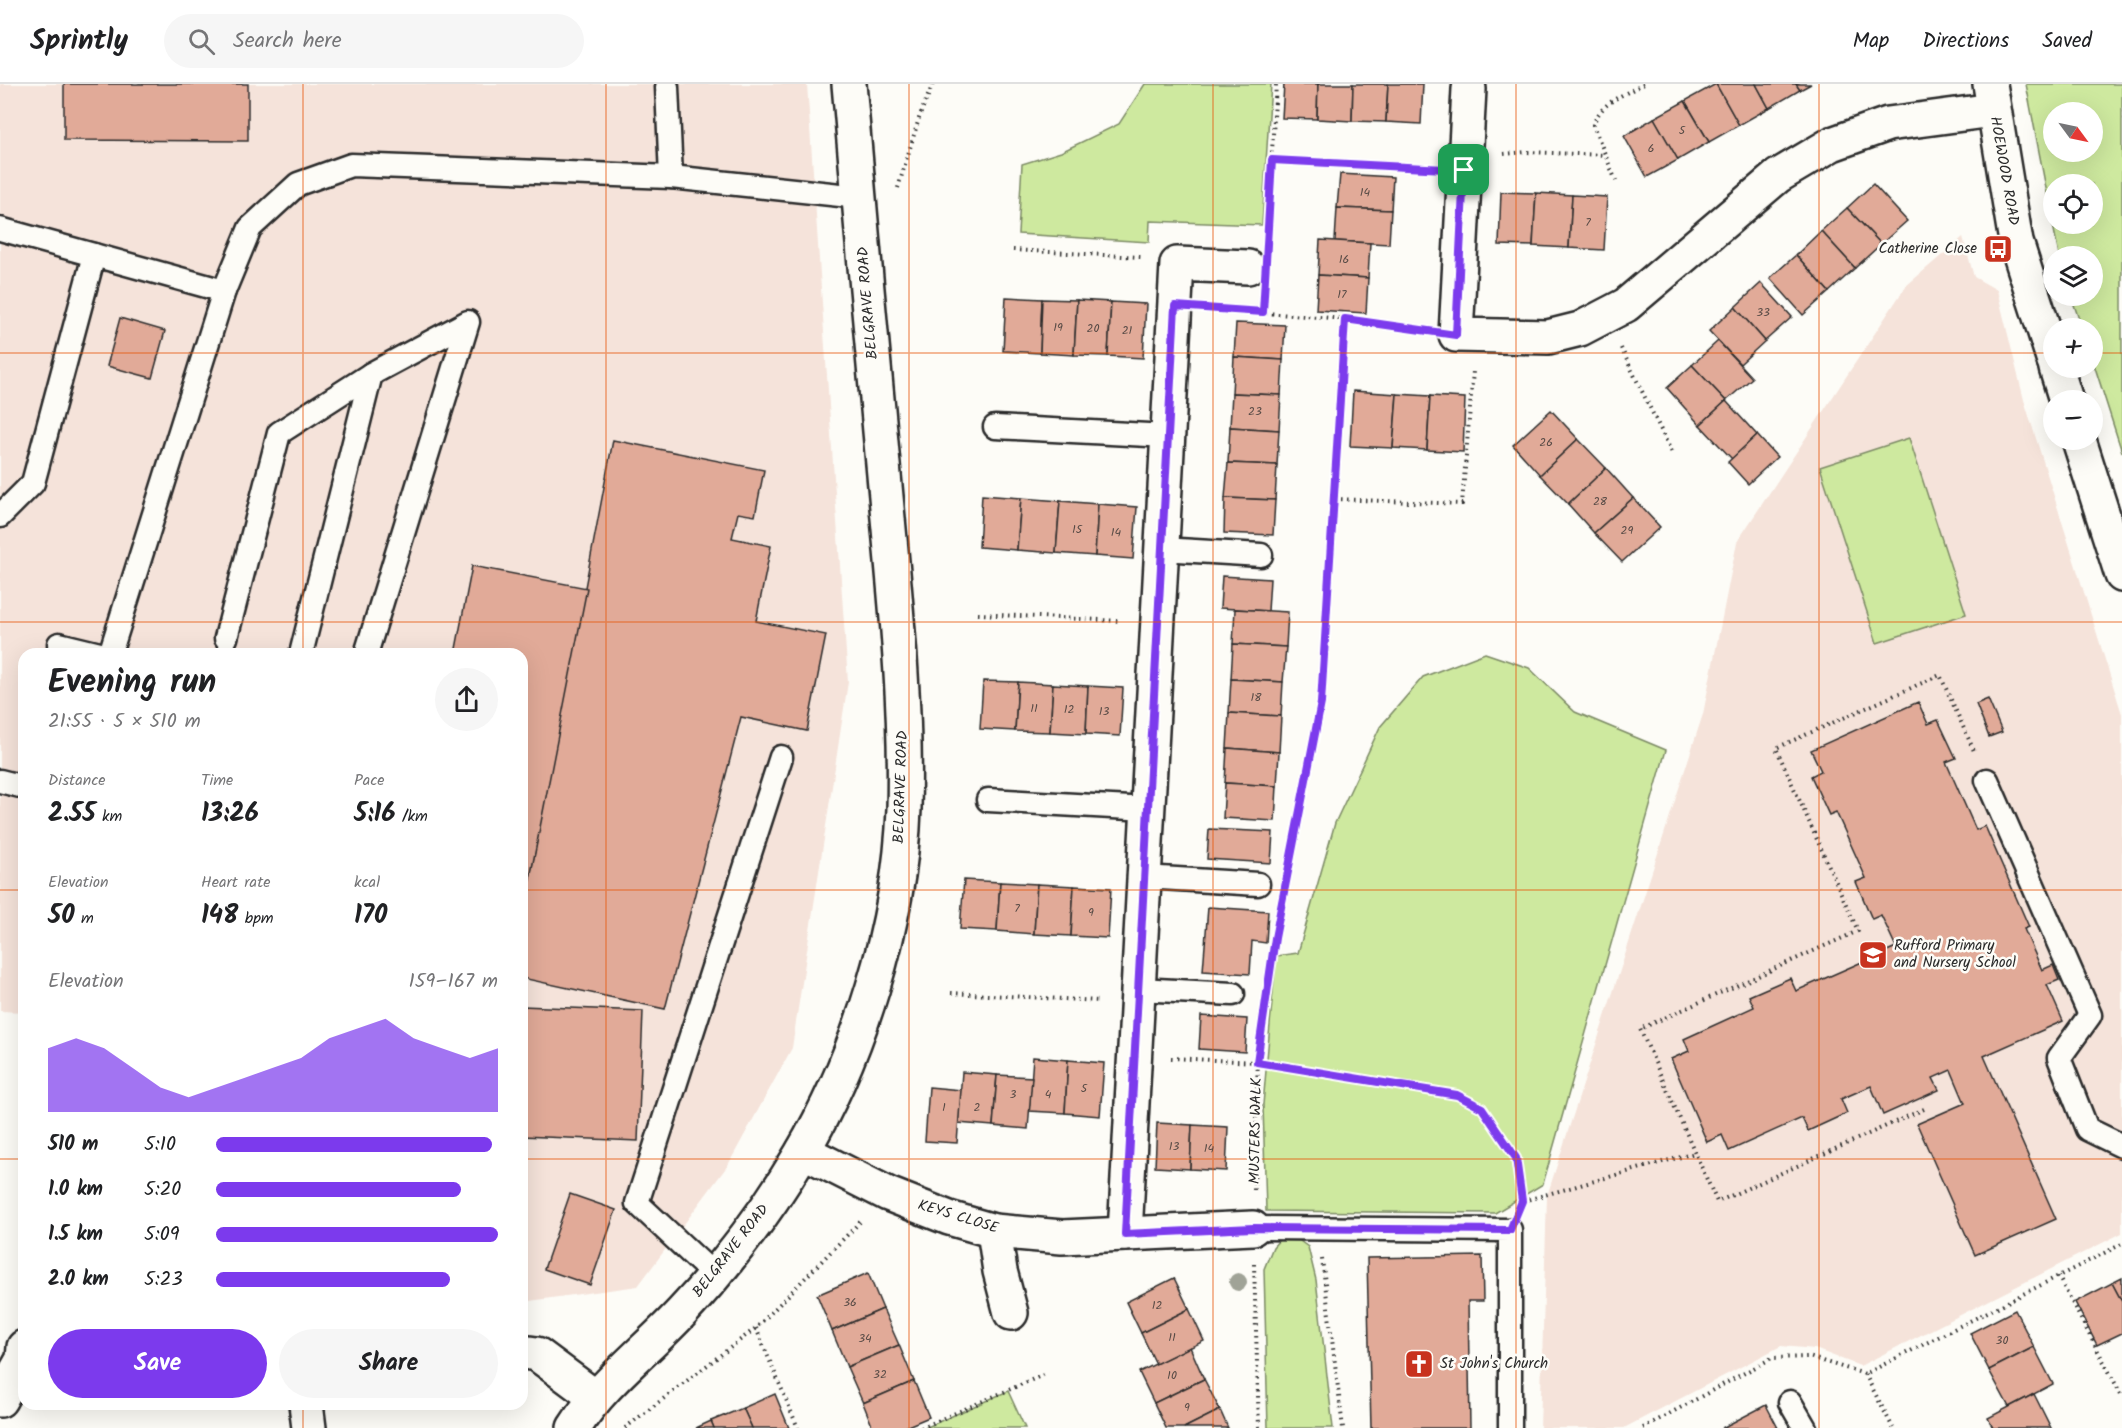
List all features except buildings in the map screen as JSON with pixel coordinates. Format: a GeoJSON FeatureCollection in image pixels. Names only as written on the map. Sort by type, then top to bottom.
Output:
{"type":"FeatureCollection","features":[{"type":"Feature","properties":{"kind":"street","name":"BELGRAVE ROAD"},"geometry":{"type":"LineString","coordinates":[[574,1428],[595,1397],[682,1312],[714,1275],[775,1194],[803,1151],[842,1071],[871,991],[893,904],[903,813],[904,748],[894,596],[849,84]]}},
{"type":"Feature","properties":{"kind":"street"},"geometry":{"type":"LineString","coordinates":[[1469,89],[1465,162],[1466,335],[1548,337],[1580,329],[1604,319],[1648,288],[1778,176],[1832,144],[1888,124],[1992,97]]}},
{"type":"Feature","properties":{"kind":"street","name":"HOEWOOD ROAD"},"geometry":{"type":"LineString","coordinates":[[1992,97],[2016,242],[2043,327]]}},
{"type":"Feature","properties":{"kind":"street"},"geometry":{"type":"LineString","coordinates":[[1125,1234],[1177,264],[1258,257]]}},
{"type":"Feature","properties":{"kind":"street"},"geometry":{"type":"LineString","coordinates":[[2082,450],[2122,575]]}},
{"type":"Feature","properties":{"kind":"street","name":"KEYS CLOSE"},"geometry":{"type":"LineString","coordinates":[[803,1151],[888,1194],[949,1218],[994,1231],[1062,1237],[1253,1228]]}},
{"type":"Feature","properties":{"kind":"street"},"geometry":{"type":"LineString","coordinates":[[994,1231],[1000,1271],[1011,1313]]}},
{"type":"Feature","properties":{"kind":"street"},"geometry":{"type":"LineString","coordinates":[[528,1353],[537,1354],[595,1397]]}},
{"type":"Feature","properties":{"kind":"street"},"geometry":{"type":"LineString","coordinates":[[0,1401],[18,1368]]}},
{"type":"Feature","properties":{"kind":"street"},"geometry":{"type":"LineString","coordinates":[[0,1401],[18,1400]]}},
{"type":"Feature","properties":{"kind":"street"},"geometry":{"type":"LineString","coordinates":[[307,1410],[309,1428]]}},
{"type":"Feature","properties":{"kind":"lane"},"geometry":{"type":"LineString","coordinates":[[667,87],[671,177]]}},
{"type":"Feature","properties":{"kind":"lane"},"geometry":{"type":"LineString","coordinates":[[112,648],[224,291],[250,228],[298,184],[351,165],[671,177],[859,197]]}},
{"type":"Feature","properties":{"kind":"lane"},"geometry":{"type":"LineString","coordinates":[[0,229],[224,291]]}},
{"type":"Feature","properties":{"kind":"lane"},"geometry":{"type":"LineString","coordinates":[[0,516],[33,483],[94,255]]}},
{"type":"Feature","properties":{"kind":"lane"},"geometry":{"type":"LineString","coordinates":[[226,638],[279,433],[371,374],[468,322],[368,648]]}},
{"type":"Feature","properties":{"kind":"lane"},"geometry":{"type":"LineString","coordinates":[[302,648],[371,374]]}},
{"type":"Feature","properties":{"kind":"lane"},"geometry":{"type":"LineString","coordinates":[[995,427],[1168,436]]}},
{"type":"Feature","properties":{"kind":"lane"},"geometry":{"type":"LineString","coordinates":[[1162,549],[1261,555]]}},
{"type":"Feature","properties":{"kind":"lane"},"geometry":{"type":"LineString","coordinates":[[59,644],[75,648]]}},
{"type":"Feature","properties":{"kind":"lane"},"geometry":{"type":"LineString","coordinates":[[714,1275],[637,1203],[781,757]]}},
{"type":"Feature","properties":{"kind":"lane"},"geometry":{"type":"LineString","coordinates":[[1987,780],[2090,1015],[2059,1058],[2087,1129],[2122,1146]]}},
{"type":"Feature","properties":{"kind":"lane"},"geometry":{"type":"LineString","coordinates":[[0,781],[18,786]]}},
{"type":"Feature","properties":{"kind":"lane"},"geometry":{"type":"LineString","coordinates":[[988,800],[1148,808]]}},
{"type":"Feature","properties":{"kind":"lane"},"geometry":{"type":"LineString","coordinates":[[1144,878],[1258,884]]}},
{"type":"Feature","properties":{"kind":"lane"},"geometry":{"type":"LineString","coordinates":[[1138,996],[1233,994]]}},
{"type":"Feature","properties":{"kind":"lane"},"geometry":{"type":"LineString","coordinates":[[1253,1228],[1510,1230],[1510,1428]]}},
{"type":"Feature","properties":{"kind":"lane"},"geometry":{"type":"LineString","coordinates":[[1790,1402],[1805,1428]]}},
{"type":"Feature","properties":{"kind":"path"},"geometry":{"type":"LineString","coordinates":[[859,197],[896,194],[920,115],[933,84]]}},
{"type":"Feature","properties":{"kind":"path"},"geometry":{"type":"LineString","coordinates":[[1258,257],[1272,160],[1276,84]]}},
{"type":"Feature","properties":{"kind":"path"},"geometry":{"type":"LineString","coordinates":[[1616,181],[1593,125],[1597,114],[1606,104],[1644,84]]}},
{"type":"Feature","properties":{"kind":"path"},"geometry":{"type":"LineString","coordinates":[[1272,160],[1465,162],[1526,152],[1605,155]]}},
{"type":"Feature","properties":{"kind":"path"},"geometry":{"type":"LineString","coordinates":[[1013,250],[1148,257],[1177,264]]}},
{"type":"Feature","properties":{"kind":"path"},"geometry":{"type":"LineString","coordinates":[[1263,312],[1264,301]]}},
{"type":"Feature","properties":{"kind":"path"},"geometry":{"type":"LineString","coordinates":[[1175,306],[1345,319],[1466,335],[1462,504],[1335,499]]}},
{"type":"Feature","properties":{"kind":"path"},"geometry":{"type":"LineString","coordinates":[[1286,884],[1321,703],[1345,319]]}},
{"type":"Feature","properties":{"kind":"path"},"geometry":{"type":"LineString","coordinates":[[1604,319],[1620,345],[1673,454]]}},
{"type":"Feature","properties":{"kind":"path"},"geometry":{"type":"LineString","coordinates":[[978,614],[1158,623]]}},
{"type":"Feature","properties":{"kind":"path"},"geometry":{"type":"LineString","coordinates":[[1924,1109],[1717,1202],[1640,1029],[1858,932],[1776,748],[1940,675],[1987,780]]}},
{"type":"Feature","properties":{"kind":"path","name":"MUSTERS WALK"},"geometry":{"type":"LineString","coordinates":[[1259,1428],[1253,1228],[1257,1062],[1282,905]]}},
{"type":"Feature","properties":{"kind":"path"},"geometry":{"type":"LineString","coordinates":[[951,993],[1138,996]]}},
{"type":"Feature","properties":{"kind":"path"},"geometry":{"type":"LineString","coordinates":[[1134,1056],[1257,1062],[1457,1095],[1482,1108],[1516,1158],[1522,1201],[1510,1230]]}},
{"type":"Feature","properties":{"kind":"path"},"geometry":{"type":"LineString","coordinates":[[1522,1201],[1695,1153]]}},
{"type":"Feature","properties":{"kind":"path"},"geometry":{"type":"LineString","coordinates":[[625,1428],[756,1328],[888,1194]]}},
{"type":"Feature","properties":{"kind":"path"},"geometry":{"type":"LineString","coordinates":[[1318,1229],[1343,1428]]}},
{"type":"Feature","properties":{"kind":"path"},"geometry":{"type":"LineString","coordinates":[[1643,1428],[1772,1358],[1809,1357],[1865,1374],[2122,1244]]}},
{"type":"Feature","properties":{"kind":"path"},"geometry":{"type":"LineString","coordinates":[[2058,1276],[2122,1396]]}},
{"type":"Feature","properties":{"kind":"path"},"geometry":{"type":"LineString","coordinates":[[756,1328],[798,1428]]}},
{"type":"Feature","properties":{"kind":"path"},"geometry":{"type":"LineString","coordinates":[[1865,1374],[1893,1428]]}},
{"type":"Feature","properties":{"kind":"path"},"geometry":{"type":"LineString","coordinates":[[921,1428],[1043,1375]]}},
{"type":"Feature","properties":{"kind":"shaded area"},"geometry":{"type":"Polygon","coordinates":[[[0,84],[807,84],[848,682],[792,1048],[728,1165],[638,1286],[528,1301],[528,648],[18,648],[18,1012],[0,1011],[0,84]]]}},
{"type":"Feature","properties":{"kind":"shaded area","name":"Rufford Primary and Nursery School"},"geometry":{"type":"Polygon","coordinates":[[[1963,237],[1974,277],[1997,290],[2024,400],[2122,714],[2122,1233],[1860,1366],[1815,1349],[1781,1346],[1624,1428],[1540,1428],[1547,1196],[1703,714],[1737,542],[1906,286],[1963,237]]]}},
{"type":"Feature","properties":{"kind":"green space"},"geometry":{"type":"Polygon","coordinates":[[[1145,84],[1271,84],[1262,225],[1150,221],[1149,242],[1018,234],[1022,164],[1061,152],[1119,124],[1145,84]]]}},
{"type":"Feature","properties":{"kind":"green space"},"geometry":{"type":"Polygon","coordinates":[[[2026,84],[2122,84],[2122,452],[2098,378],[2103,378],[2103,318],[2079,318],[2074,306],[2103,306],[2103,246],[2057,246],[2055,234],[2103,234],[2103,174],[2043,174],[2026,84]]]}},
{"type":"Feature","properties":{"kind":"green space"},"geometry":{"type":"Polygon","coordinates":[[[1909,438],[1966,614],[1877,643],[1820,467],[1909,438]]]}},
{"type":"Feature","properties":{"kind":"green space"},"geometry":{"type":"Polygon","coordinates":[[[1485,653],[1529,668],[1575,712],[1666,750],[1543,1184],[1495,1213],[1266,1211],[1263,1105],[1276,956],[1298,953],[1335,823],[1380,727],[1423,677],[1485,653]]]}},
{"type":"Feature","properties":{"kind":"green space"},"geometry":{"type":"Polygon","coordinates":[[[1293,1236],[1308,1247],[1316,1280],[1333,1428],[1268,1428],[1264,1269],[1273,1247],[1281,1238],[1293,1236]]]}},
{"type":"Feature","properties":{"kind":"green space"},"geometry":{"type":"Polygon","coordinates":[[[1008,1391],[1025,1428],[925,1428],[1008,1391]]]}},
{"type":"Feature","properties":{"kind":"place","name":"Catherine Close"},"geometry":{"type":"Point","coordinates":[1998,249]}},
{"type":"Feature","properties":{"kind":"place","name":"Rufford Primary and Nursery School"},"geometry":{"type":"Point","coordinates":[1873,955]}},
{"type":"Feature","properties":{"kind":"place","name":"St John's Church"},"geometry":{"type":"Point","coordinates":[1419,1364]}},
{"type":"Feature","properties":{"kind":"route"},"geometry":{"type":"LineString","coordinates":[[1272,160],[1464,170],[1456,335],[1345,319],[1321,703],[1275,938],[1257,1062],[1457,1095],[1482,1108],[1516,1158],[1522,1201],[1510,1230],[1253,1228],[1125,1234],[1175,306],[1263,312],[1272,160]]}}]}
